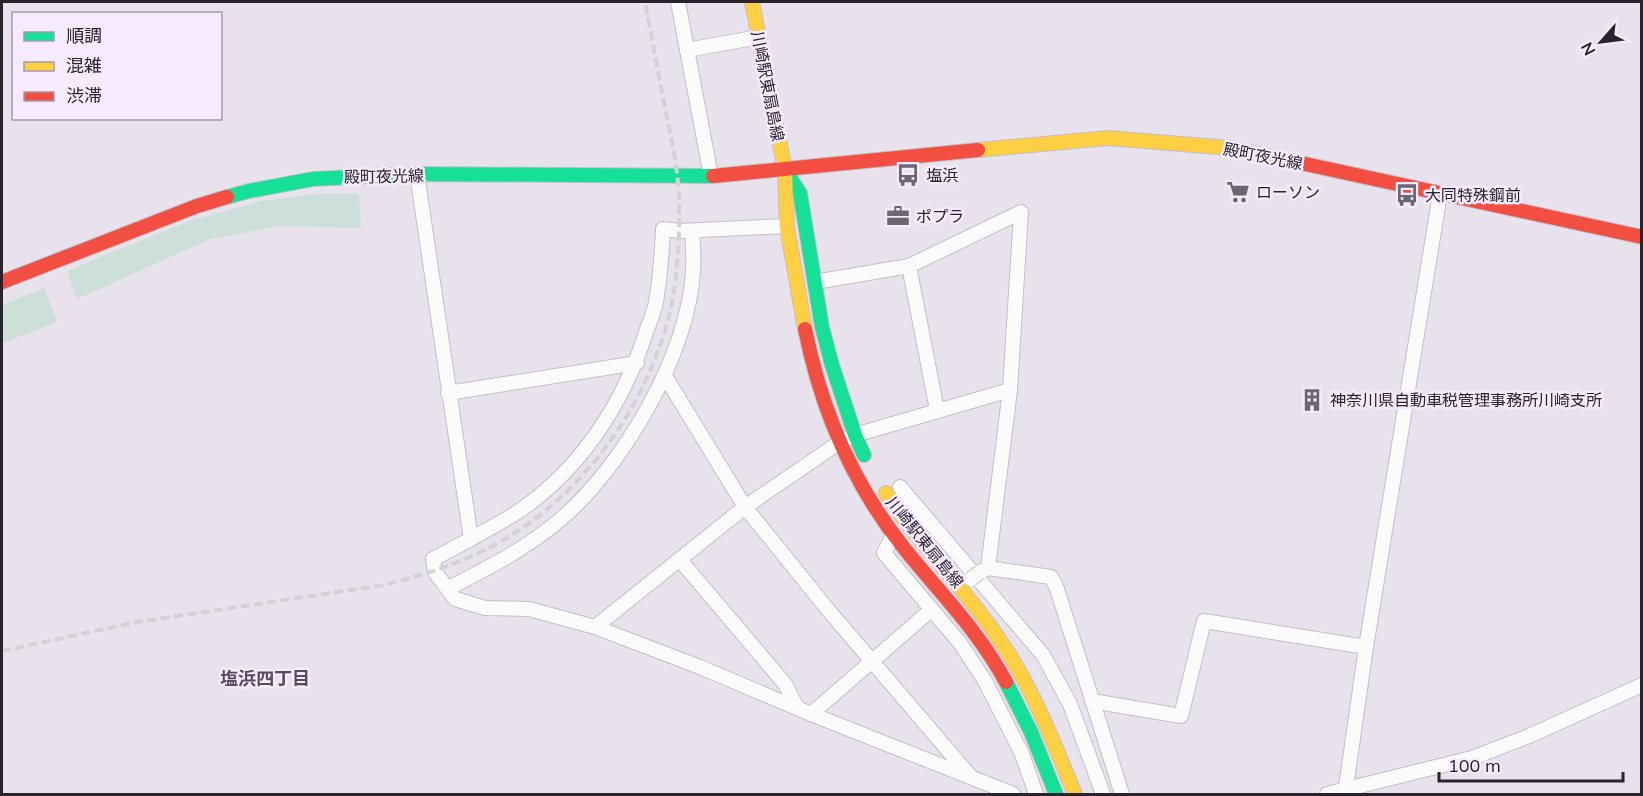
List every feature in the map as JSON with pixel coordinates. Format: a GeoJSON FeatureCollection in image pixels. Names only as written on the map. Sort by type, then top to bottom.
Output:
{"type":"FeatureCollection","features":[{"type":"Feature","properties":{"kind":"main road","name":"川崎駅東扇島線"},"geometry":{"type":"LineString","coordinates":[[752,2],[785,170],[783,196],[786,226],[805,330],[819,387],[840,442],[872,503],[893,535],[955,607],[997,664],[1028,723],[1056,795]]}},
{"type":"Feature","properties":{"kind":"main road","name":"殿町夜光線"},"geometry":{"type":"LineString","coordinates":[[2,282],[175,214],[249,191],[313,178],[417,174],[711,176],[1108,138],[1230,148],[1641,237]]}},
{"type":"Feature","properties":{"kind":"main road","name":"川崎駅東扇島線"},"geometry":{"type":"LineString","coordinates":[[785,170],[800,193],[825,336],[855,435],[870,465]]}},
{"type":"Feature","properties":{"kind":"main road","name":"川崎駅東扇島線"},"geometry":{"type":"LineString","coordinates":[[879,482],[903,519],[974,581],[1045,719],[1075,795]]}},
{"type":"Feature","properties":{"kind":"street"},"geometry":{"type":"LineString","coordinates":[[678,2],[711,176]]}},
{"type":"Feature","properties":{"kind":"street"},"geometry":{"type":"LineString","coordinates":[[687,50],[759,37]]}},
{"type":"Feature","properties":{"kind":"street"},"geometry":{"type":"LineString","coordinates":[[417,174],[471,539]]}},
{"type":"Feature","properties":{"kind":"street"},"geometry":{"type":"LineString","coordinates":[[1345,792],[1366,647],[1440,194]]}},
{"type":"Feature","properties":{"kind":"street"},"geometry":{"type":"LineString","coordinates":[[815,282],[909,266],[1021,212],[1010,390],[974,581],[1051,577],[1056,586],[1122,795]]}},
{"type":"Feature","properties":{"kind":"street"},"geometry":{"type":"LineString","coordinates":[[786,226],[692,231],[663,229],[662,263],[655,304],[637,363],[607,420],[567,470],[522,509],[433,559],[435,572],[455,599],[485,608],[529,609],[595,627],[700,667],[1013,795]]}},
{"type":"Feature","properties":{"kind":"street"},"geometry":{"type":"LineString","coordinates":[[449,588],[499,562],[561,519],[615,461],[665,376],[685,314],[693,273],[692,231]]}},
{"type":"Feature","properties":{"kind":"street"},"geometry":{"type":"LineString","coordinates":[[909,266],[937,410]]}},
{"type":"Feature","properties":{"kind":"street"},"geometry":{"type":"LineString","coordinates":[[448,393],[637,363]]}},
{"type":"Feature","properties":{"kind":"street"},"geometry":{"type":"LineString","coordinates":[[665,376],[745,507],[829,611],[971,778]]}},
{"type":"Feature","properties":{"kind":"street"},"geometry":{"type":"LineString","coordinates":[[595,627],[745,507],[840,442],[855,435],[1010,390]]}},
{"type":"Feature","properties":{"kind":"street"},"geometry":{"type":"LineString","coordinates":[[900,487],[1043,655],[1070,704],[1103,795]]}},
{"type":"Feature","properties":{"kind":"street"},"geometry":{"type":"LineString","coordinates":[[893,535],[884,553],[960,643],[985,681],[1023,754],[1036,795]]}},
{"type":"Feature","properties":{"kind":"street"},"geometry":{"type":"LineString","coordinates":[[680,560],[785,684],[797,708]]}},
{"type":"Feature","properties":{"kind":"street"},"geometry":{"type":"LineString","coordinates":[[811,714],[931,610]]}},
{"type":"Feature","properties":{"kind":"street"},"geometry":{"type":"LineString","coordinates":[[1092,701],[1181,716],[1204,621],[1366,647]]}},
{"type":"Feature","properties":{"kind":"street"},"geometry":{"type":"LineString","coordinates":[[1327,795],[1472,758],[1529,736],[1641,685]]}},
{"type":"Feature","properties":{"kind":"shaded area"},"geometry":{"type":"Polygon","coordinates":[[[317,194],[359,194],[361,228],[280,226],[210,239],[77,299],[67,271],[189,221],[261,201],[317,194]]]}},
{"type":"Feature","properties":{"kind":"shaded area"},"geometry":{"type":"Polygon","coordinates":[[[44,288],[57,322],[2,343],[2,305],[44,288]]]}},
{"type":"Feature","properties":{"kind":"railway"},"geometry":{"type":"LineString","coordinates":[[2,651],[137,622],[384,585],[402,580],[454,564],[502,541],[545,511],[569,489],[613,437],[647,378],[669,316],[674,287],[679,228],[677,177],[645,2]]}},
{"type":"Feature","properties":{"kind":"traffic: fast"},"geometry":{"type":"LineString","coordinates":[[785,170],[800,193],[822,327],[832,365],[864,455]]}},
{"type":"Feature","properties":{"kind":"traffic: fast"},"geometry":{"type":"LineString","coordinates":[[227,197],[313,179],[417,174],[713,176]]}},
{"type":"Feature","properties":{"kind":"traffic: fast"},"geometry":{"type":"LineString","coordinates":[[1006,682],[1031,732],[1056,794]]}},
{"type":"Feature","properties":{"kind":"traffic: slow"},"geometry":{"type":"LineString","coordinates":[[752,2],[785,170],[787,227],[805,329]]}},
{"type":"Feature","properties":{"kind":"traffic: slow"},"geometry":{"type":"LineString","coordinates":[[978,150],[1108,138],[1230,148],[1296,162]]}},
{"type":"Feature","properties":{"kind":"traffic: slow"},"geometry":{"type":"LineString","coordinates":[[886,493],[913,531],[973,604],[1012,660],[1042,716],[1075,794]]}},
{"type":"Feature","properties":{"kind":"traffic: jam"},"geometry":{"type":"LineString","coordinates":[[713,176],[978,150]]}},
{"type":"Feature","properties":{"kind":"traffic: jam"},"geometry":{"type":"LineString","coordinates":[[1296,162],[1642,237]]}},
{"type":"Feature","properties":{"kind":"traffic: jam"},"geometry":{"type":"LineString","coordinates":[[2,282],[197,206],[227,197]]}},
{"type":"Feature","properties":{"kind":"traffic: jam"},"geometry":{"type":"LineString","coordinates":[[805,329],[820,388],[830,416],[841,444],[869,498],[904,548],[984,646],[1006,682]]}},
{"type":"Feature","properties":{"kind":"place","name":"塩浜"},"geometry":{"type":"Point","coordinates":[908,175]}},
{"type":"Feature","properties":{"kind":"place","name":"ローソン"},"geometry":{"type":"Point","coordinates":[1238,192]}},
{"type":"Feature","properties":{"kind":"place","name":"大同特殊鋼前"},"geometry":{"type":"Point","coordinates":[1407,195]}},
{"type":"Feature","properties":{"kind":"place","name":"ポプラ"},"geometry":{"type":"Point","coordinates":[898,216]}},
{"type":"Feature","properties":{"kind":"place","name":"神奈川県自動車税管理事務所川崎支所"},"geometry":{"type":"Point","coordinates":[1312,400]}},
{"type":"Feature","properties":{"kind":"district","name":"塩浜四丁目"},"geometry":{"type":"Point","coordinates":[265,678]}}]}
